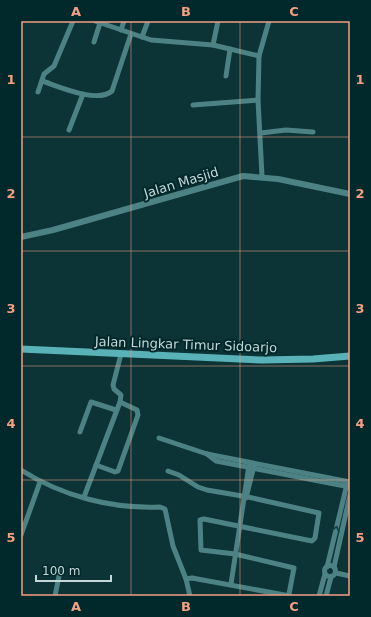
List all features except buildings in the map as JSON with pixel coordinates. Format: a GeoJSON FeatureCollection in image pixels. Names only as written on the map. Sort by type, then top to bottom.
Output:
{"type":"FeatureCollection","features":[{"type":"Feature","properties":{"kind":"main road","name":"Jalan Lingkar Timur Sidoarjo"},"geometry":{"type":"LineString","coordinates":[[21,349],[262,360],[313,359],[350,356]]}},
{"type":"Feature","properties":{"kind":"street"},"geometry":{"type":"LineString","coordinates":[[38,92],[46,71],[56,63],[73,21]]}},
{"type":"Feature","properties":{"kind":"street"},"geometry":{"type":"LineString","coordinates":[[121,30],[124,21]]}},
{"type":"Feature","properties":{"kind":"street"},"geometry":{"type":"LineString","coordinates":[[142,37],[148,21]]}},
{"type":"Feature","properties":{"kind":"street"},"geometry":{"type":"LineString","coordinates":[[213,45],[218,21]]}},
{"type":"Feature","properties":{"kind":"street"},"geometry":{"type":"LineString","coordinates":[[262,176],[261,122],[258,100],[259,56],[269,21]]}},
{"type":"Feature","properties":{"kind":"street"},"geometry":{"type":"LineString","coordinates":[[94,42],[98,22],[155,41],[213,45],[259,56]]}},
{"type":"Feature","properties":{"kind":"street"},"geometry":{"type":"LineString","coordinates":[[42,80],[83,94],[103,95],[112,91],[131,34]]}},
{"type":"Feature","properties":{"kind":"street"},"geometry":{"type":"LineString","coordinates":[[226,76],[230,49]]}},
{"type":"Feature","properties":{"kind":"street"},"geometry":{"type":"LineString","coordinates":[[69,130],[83,94]]}},
{"type":"Feature","properties":{"kind":"street"},"geometry":{"type":"LineString","coordinates":[[193,105],[258,100]]}},
{"type":"Feature","properties":{"kind":"street"},"geometry":{"type":"LineString","coordinates":[[261,133],[286,130],[313,132]]}},
{"type":"Feature","properties":{"kind":"street","name":"Jalan Masjid"},"geometry":{"type":"LineString","coordinates":[[21,237],[53,230],[243,176],[262,176],[350,194]]}},
{"type":"Feature","properties":{"kind":"street"},"geometry":{"type":"LineString","coordinates":[[84,497],[120,402],[120,395],[114,389],[113,385],[121,354]]}},
{"type":"Feature","properties":{"kind":"street"},"geometry":{"type":"LineString","coordinates":[[80,432],[91,402],[116,410]]}},
{"type":"Feature","properties":{"kind":"street"},"geometry":{"type":"LineString","coordinates":[[96,465],[116,472],[118,471],[138,415],[137,410],[120,402]]}},
{"type":"Feature","properties":{"kind":"street"},"geometry":{"type":"LineString","coordinates":[[159,438],[207,454],[213,460],[238,462],[349,485],[327,567],[324,570],[325,574],[319,596]]}},
{"type":"Feature","properties":{"kind":"street"},"geometry":{"type":"LineString","coordinates":[[231,584],[235,554],[252,465]]}},
{"type":"Feature","properties":{"kind":"street"},"geometry":{"type":"LineString","coordinates":[[21,470],[40,482],[96,502],[121,507],[160,507],[164,509],[174,551],[186,579],[190,596]]}},
{"type":"Feature","properties":{"kind":"street"},"geometry":{"type":"LineString","coordinates":[[168,471],[179,475],[198,487],[207,490],[318,511],[320,514],[312,541],[204,519],[199,521],[200,549],[235,554],[293,568],[295,571],[290,595],[231,584],[192,578],[186,579]]}},
{"type":"Feature","properties":{"kind":"street"},"geometry":{"type":"LineString","coordinates":[[21,535],[40,482]]}},
{"type":"Feature","properties":{"kind":"street"},"geometry":{"type":"LineString","coordinates":[[336,573],[334,567],[350,495]]}},
{"type":"Feature","properties":{"kind":"street"},"geometry":{"type":"LineString","coordinates":[[327,567],[334,567]]}},
{"type":"Feature","properties":{"kind":"street"},"geometry":{"type":"LineString","coordinates":[[55,596],[60,571]]}},
{"type":"Feature","properties":{"kind":"street"},"geometry":{"type":"LineString","coordinates":[[336,573],[350,576]]}},
{"type":"Feature","properties":{"kind":"street"},"geometry":{"type":"LineString","coordinates":[[326,596],[331,577],[336,573]]}},
{"type":"Feature","properties":{"kind":"street"},"geometry":{"type":"LineString","coordinates":[[325,574],[331,577]]}}]}
